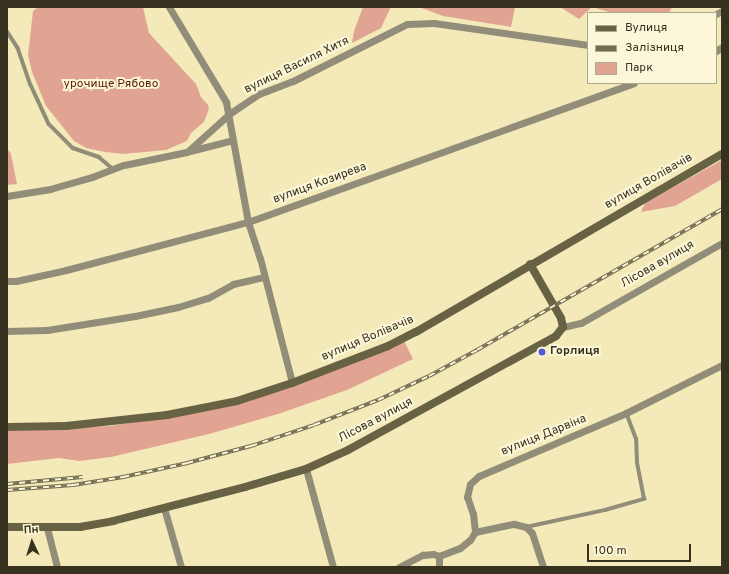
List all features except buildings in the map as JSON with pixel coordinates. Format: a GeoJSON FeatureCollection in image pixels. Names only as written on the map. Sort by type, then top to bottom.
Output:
{"type":"FeatureCollection","features":[{"type":"Feature","properties":{"kind":"street"},"geometry":{"type":"LineString","coordinates":[[169,7],[226,102],[248,222],[292,383]]}},
{"type":"Feature","properties":{"kind":"street","name":"вулиця Василя Хитя"},"geometry":{"type":"LineString","coordinates":[[187,152],[229,114],[259,94],[293,81],[407,24],[434,23],[587,45]]}},
{"type":"Feature","properties":{"kind":"street","name":"вулиця Козирева"},"geometry":{"type":"LineString","coordinates":[[7,281],[16,281],[66,270],[248,222],[631,84]]}},
{"type":"Feature","properties":{"kind":"street"},"geometry":{"type":"LineString","coordinates":[[7,196],[50,189],[92,177],[112,168],[187,152],[233,140]]}},
{"type":"Feature","properties":{"kind":"street","name":"вулиця Волівачів"},"geometry":{"type":"LineString","coordinates":[[7,427],[73,425],[167,415],[237,401],[292,383],[388,346],[416,332],[530,264],[722,154]]}},
{"type":"Feature","properties":{"kind":"street","name":"Лісова вулиця"},"geometry":{"type":"LineString","coordinates":[[7,527],[47,528],[93,526],[164,508],[306,468],[348,450],[556,336],[563,327],[581,323],[722,243]]}},
{"type":"Feature","properties":{"kind":"street"},"geometry":{"type":"LineString","coordinates":[[530,264],[557,309],[563,322],[563,327]]}},
{"type":"Feature","properties":{"kind":"street"},"geometry":{"type":"LineString","coordinates":[[7,331],[47,330],[178,307],[208,298],[233,284],[264,277]]}},
{"type":"Feature","properties":{"kind":"street","name":"вулиця Дарвіна"},"geometry":{"type":"LineString","coordinates":[[474,532],[472,514],[467,497],[470,484],[479,476],[626,413],[722,365]]}},
{"type":"Feature","properties":{"kind":"street"},"geometry":{"type":"LineString","coordinates":[[306,468],[333,567]]}},
{"type":"Feature","properties":{"kind":"street"},"geometry":{"type":"LineString","coordinates":[[164,508],[181,567]]}},
{"type":"Feature","properties":{"kind":"street"},"geometry":{"type":"LineString","coordinates":[[399,567],[423,555],[433,554],[439,556],[460,548],[470,540],[474,532],[514,524],[526,527],[532,533],[543,567]]}},
{"type":"Feature","properties":{"kind":"street"},"geometry":{"type":"LineString","coordinates":[[47,528],[56,567]]}},
{"type":"Feature","properties":{"kind":"street"},"geometry":{"type":"LineString","coordinates":[[439,556],[439,567]]}},
{"type":"Feature","properties":{"kind":"lane"},"geometry":{"type":"LineString","coordinates":[[7,31],[18,48],[31,85],[49,124],[73,148],[99,157],[112,168]]}},
{"type":"Feature","properties":{"kind":"lane"},"geometry":{"type":"LineString","coordinates":[[526,527],[605,510],[644,499],[637,463],[636,439],[626,413]]}},
{"type":"Feature","properties":{"kind":"green space","name":"урочище Рябово"},"geometry":{"type":"Polygon","coordinates":[[[38,7],[143,7],[149,33],[196,84],[201,97],[208,105],[209,109],[204,122],[191,133],[187,141],[166,150],[123,154],[86,148],[74,141],[46,106],[32,72],[28,55],[33,11],[38,7]]]}},
{"type":"Feature","properties":{"kind":"green space"},"geometry":{"type":"Polygon","coordinates":[[[363,7],[391,7],[381,28],[352,43],[354,31],[363,7]]]}},
{"type":"Feature","properties":{"kind":"green space"},"geometry":{"type":"Polygon","coordinates":[[[419,7],[515,7],[511,27],[443,16],[419,7]]]}},
{"type":"Feature","properties":{"kind":"green space"},"geometry":{"type":"Polygon","coordinates":[[[560,7],[592,7],[579,19],[560,7]]]}},
{"type":"Feature","properties":{"kind":"green space"},"geometry":{"type":"Polygon","coordinates":[[[592,7],[672,7],[670,12],[609,12],[592,7]]]}},
{"type":"Feature","properties":{"kind":"green space"},"geometry":{"type":"Polygon","coordinates":[[[7,148],[11,154],[17,184],[7,185],[7,148]]]}},
{"type":"Feature","properties":{"kind":"green space"},"geometry":{"type":"Polygon","coordinates":[[[722,160],[722,179],[675,206],[641,212],[645,203],[722,160]]]}},
{"type":"Feature","properties":{"kind":"green space"},"geometry":{"type":"Polygon","coordinates":[[[404,341],[413,359],[347,390],[278,414],[209,434],[111,457],[79,461],[59,458],[7,464],[7,431],[110,426],[168,417],[226,405],[404,341]]]}},
{"type":"Feature","properties":{"kind":"railway"},"geometry":{"type":"LineString","coordinates":[[7,490],[73,485],[123,477],[187,463],[251,446],[314,425],[378,400],[429,376],[477,350],[722,209]]}},
{"type":"Feature","properties":{"kind":"railway"},"geometry":{"type":"LineString","coordinates":[[7,484],[83,477]]}},
{"type":"Feature","properties":{"kind":"place","name":"Горлиця"},"geometry":{"type":"Point","coordinates":[542,352]}}]}
